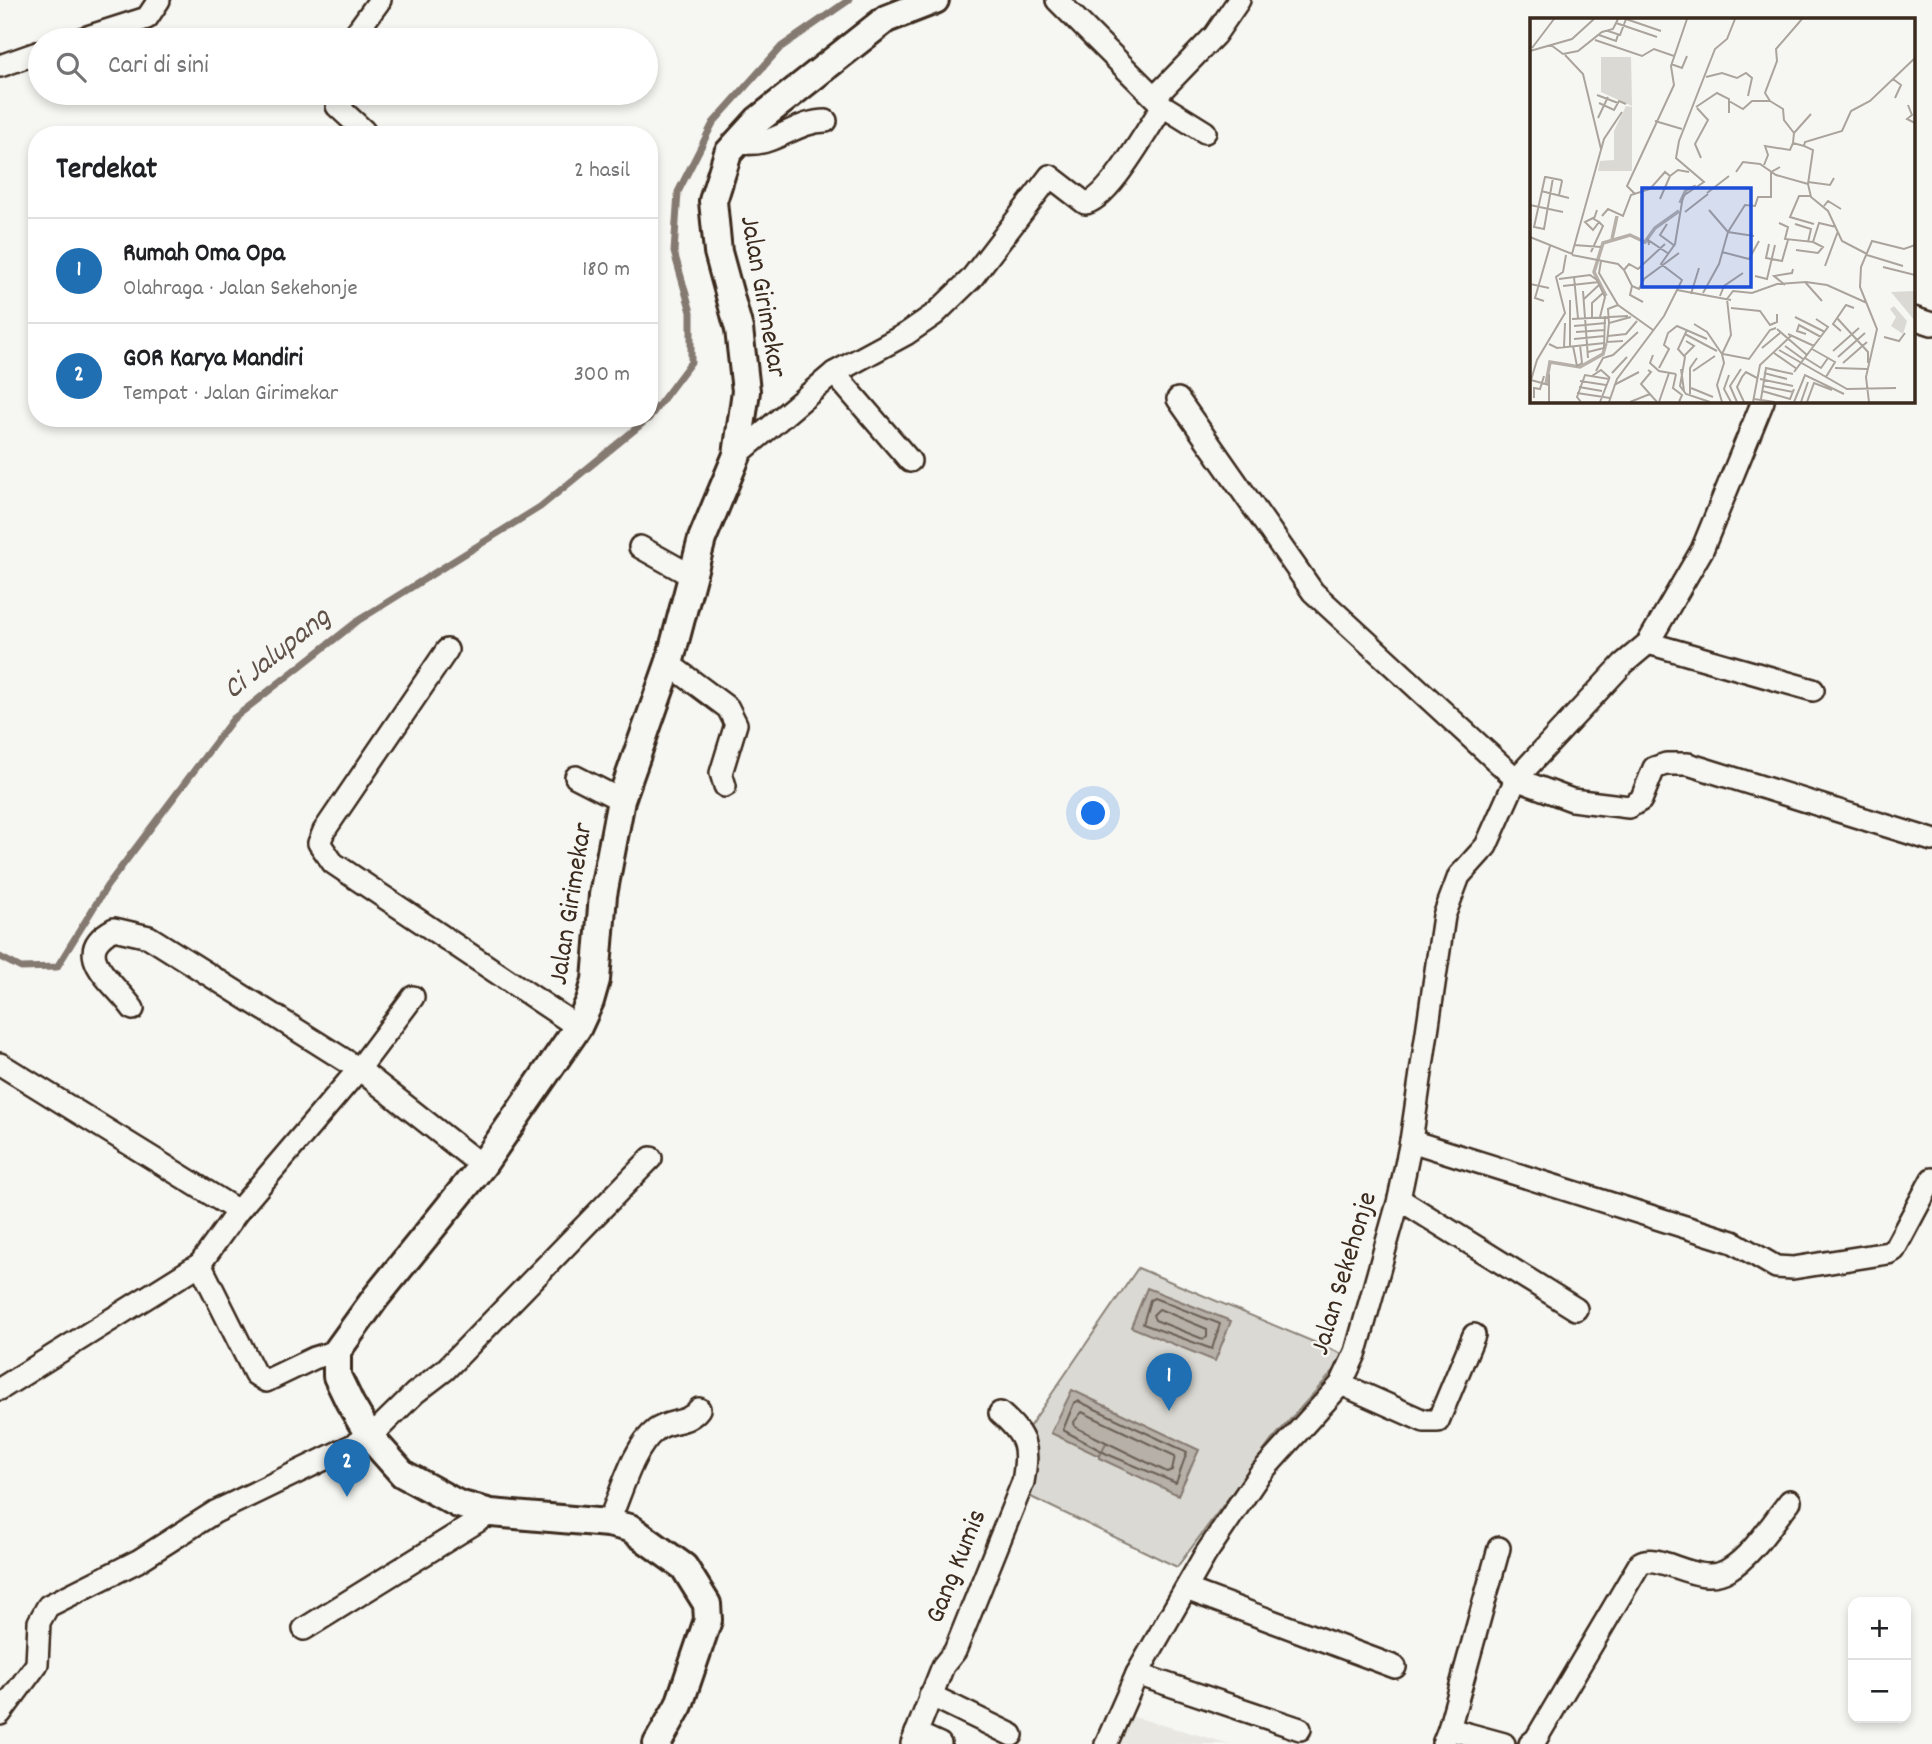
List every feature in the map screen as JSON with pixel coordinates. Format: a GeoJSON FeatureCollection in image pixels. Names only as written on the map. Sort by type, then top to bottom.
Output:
{"type":"FeatureCollection","features":[{"type":"Feature","properties":{"kind":"street"},"geometry":{"type":"LineString","coordinates":[[116,28],[147,18],[159,0]]}},
{"type":"Feature","properties":{"kind":"street"},"geometry":{"type":"LineString","coordinates":[[360,28],[380,0]]}},
{"type":"Feature","properties":{"kind":"street","name":"Jalan Girimekar"},"geometry":{"type":"LineString","coordinates":[[337,1351],[376,1297],[482,1166],[578,1027],[596,981],[603,895],[621,800],[669,664],[702,539],[737,455],[746,391],[739,329],[718,252],[713,201],[728,153],[758,120],[886,19],[935,0]]}},
{"type":"Feature","properties":{"kind":"street"},"geometry":{"type":"LineString","coordinates":[[1058,0],[1160,101],[1205,132]]}},
{"type":"Feature","properties":{"kind":"street"},"geometry":{"type":"LineString","coordinates":[[737,455],[834,373],[906,334],[936,314],[971,279],[1050,176],[1085,203],[1093,202],[1120,171],[1160,101],[1215,35],[1235,1]]}},
{"type":"Feature","properties":{"kind":"street"},"geometry":{"type":"LineString","coordinates":[[0,66],[28,56]]}},
{"type":"Feature","properties":{"kind":"street"},"geometry":{"type":"LineString","coordinates":[[338,105],[359,126]]}},
{"type":"Feature","properties":{"kind":"street"},"geometry":{"type":"LineString","coordinates":[[738,142],[764,144],[808,121],[826,121]]}},
{"type":"Feature","properties":{"kind":"street"},"geometry":{"type":"LineString","coordinates":[[1914,318],[1932,324]]}},
{"type":"Feature","properties":{"kind":"street"},"geometry":{"type":"LineString","coordinates":[[834,373],[910,461]]}},
{"type":"Feature","properties":{"kind":"street"},"geometry":{"type":"LineString","coordinates":[[1178,399],[1313,592],[1519,776],[1572,800],[1629,807],[1641,800],[1648,777],[1654,768],[1666,764],[1688,764],[1932,840]]}},
{"type":"Feature","properties":{"kind":"street","name":"Jalan Sekehonje"},"geometry":{"type":"LineString","coordinates":[[1106,1744],[1137,1674],[1186,1589],[1259,1475],[1341,1384],[1356,1352],[1399,1199],[1411,1141],[1444,916],[1459,876],[1486,846],[1519,776],[1623,664],[1648,643],[1702,550],[1763,402]]}},
{"type":"Feature","properties":{"kind":"street"},"geometry":{"type":"LineString","coordinates":[[640,547],[692,576]]}},
{"type":"Feature","properties":{"kind":"street"},"geometry":{"type":"LineString","coordinates":[[1648,643],[1813,690]]}},
{"type":"Feature","properties":{"kind":"street"},"geometry":{"type":"LineString","coordinates":[[447,650],[324,831],[319,843],[333,863],[578,1027]]}},
{"type":"Feature","properties":{"kind":"street"},"geometry":{"type":"LineString","coordinates":[[669,664],[728,708],[734,717],[736,724],[721,772],[725,786]]}},
{"type":"Feature","properties":{"kind":"street"},"geometry":{"type":"LineString","coordinates":[[576,777],[621,800]]}},
{"type":"Feature","properties":{"kind":"street"},"geometry":{"type":"LineString","coordinates":[[133,1009],[95,964],[94,948],[99,939],[114,929],[149,937],[359,1069],[482,1166]]}},
{"type":"Feature","properties":{"kind":"street"},"geometry":{"type":"LineString","coordinates":[[0,1389],[200,1264],[238,1210],[359,1069],[413,997]]}},
{"type":"Feature","properties":{"kind":"street"},"geometry":{"type":"LineString","coordinates":[[0,1064],[238,1210]]}},
{"type":"Feature","properties":{"kind":"street"},"geometry":{"type":"LineString","coordinates":[[1411,1141],[1733,1242],[1776,1268],[1793,1268],[1894,1250],[1932,1179]]}},
{"type":"Feature","properties":{"kind":"street"},"geometry":{"type":"LineString","coordinates":[[0,1714],[37,1664],[39,1622],[48,1606],[138,1561],[215,1512],[370,1437],[415,1393],[445,1370],[651,1158]]}},
{"type":"Feature","properties":{"kind":"street"},"geometry":{"type":"LineString","coordinates":[[1399,1199],[1576,1309]]}},
{"type":"Feature","properties":{"kind":"street"},"geometry":{"type":"LineString","coordinates":[[200,1264],[255,1374],[266,1381],[314,1358],[337,1351],[337,1376],[370,1437],[403,1474],[458,1504],[491,1513],[608,1523],[629,1528],[645,1535],[684,1567],[704,1597],[708,1620],[679,1705],[657,1744]]}},
{"type":"Feature","properties":{"kind":"street"},"geometry":{"type":"LineString","coordinates":[[1341,1384],[1424,1422],[1438,1422],[1474,1335]]}},
{"type":"Feature","properties":{"kind":"street"},"geometry":{"type":"LineString","coordinates":[[608,1523],[632,1463],[649,1437],[666,1425],[688,1421],[699,1409]]}},
{"type":"Feature","properties":{"kind":"street","name":"Gang Kumis"},"geometry":{"type":"LineString","coordinates":[[914,1738],[943,1666],[955,1651],[1023,1482],[1027,1454],[1024,1441],[1018,1429],[1000,1413]]}},
{"type":"Feature","properties":{"kind":"street"},"geometry":{"type":"LineString","coordinates":[[1530,1744],[1536,1739],[1640,1563],[1651,1561],[1701,1575],[1720,1573],[1745,1555],[1790,1501]]}},
{"type":"Feature","properties":{"kind":"street"},"geometry":{"type":"LineString","coordinates":[[304,1629],[491,1513]]}},
{"type":"Feature","properties":{"kind":"street"},"geometry":{"type":"LineString","coordinates":[[1499,1548],[1446,1736],[1504,1744]]}},
{"type":"Feature","properties":{"kind":"street"},"geometry":{"type":"LineString","coordinates":[[1186,1589],[1395,1667]]}},
{"type":"Feature","properties":{"kind":"street"},"geometry":{"type":"LineString","coordinates":[[1137,1674],[1300,1730]]}},
{"type":"Feature","properties":{"kind":"street"},"geometry":{"type":"LineString","coordinates":[[930,1695],[1012,1735]]}},
{"type":"Feature","properties":{"kind":"street"},"geometry":{"type":"LineString","coordinates":[[914,1738],[940,1744]]}},
{"type":"Feature","properties":{"kind":"shaded area"},"geometry":{"type":"Polygon","coordinates":[[[1138,1268],[1347,1356],[1272,1440],[1177,1567],[1031,1497],[1025,1433],[1138,1268]]]}},
{"type":"Feature","properties":{"kind":"shaded area"},"geometry":{"type":"Polygon","coordinates":[[[1127,1715],[1230,1744],[1115,1744],[1127,1715]]]}},
{"type":"Feature","properties":{"kind":"water"},"geometry":{"type":"Polygon","coordinates":[[[1147,1288],[1231,1321],[1215,1361],[1131,1327],[1147,1288]]]}},
{"type":"Feature","properties":{"kind":"water"},"geometry":{"type":"Polygon","coordinates":[[[1072,1390],[1199,1450],[1178,1495],[1099,1458],[1106,1443],[1099,1456],[1051,1433],[1072,1390]]]}},
{"type":"Feature","properties":{"kind":"waterway","name":"Ci Jalupang"},"geometry":{"type":"LineString","coordinates":[[658,406],[691,362],[691,312],[674,252],[678,192],[713,123],[781,47],[849,0]]}},
{"type":"Feature","properties":{"kind":"waterway","name":"Ci Jalupang"},"geometry":{"type":"LineString","coordinates":[[0,957],[21,968],[57,967],[107,886],[233,719],[359,620],[540,507],[638,427]]}},
{"type":"Feature","properties":{"kind":"place","name":"Rumah Oma Opa"},"geometry":{"type":"Point","coordinates":[1169,1411]}},
{"type":"Feature","properties":{"kind":"place","name":"GOR Karya Mandiri"},"geometry":{"type":"Point","coordinates":[347,1497]}}]}
